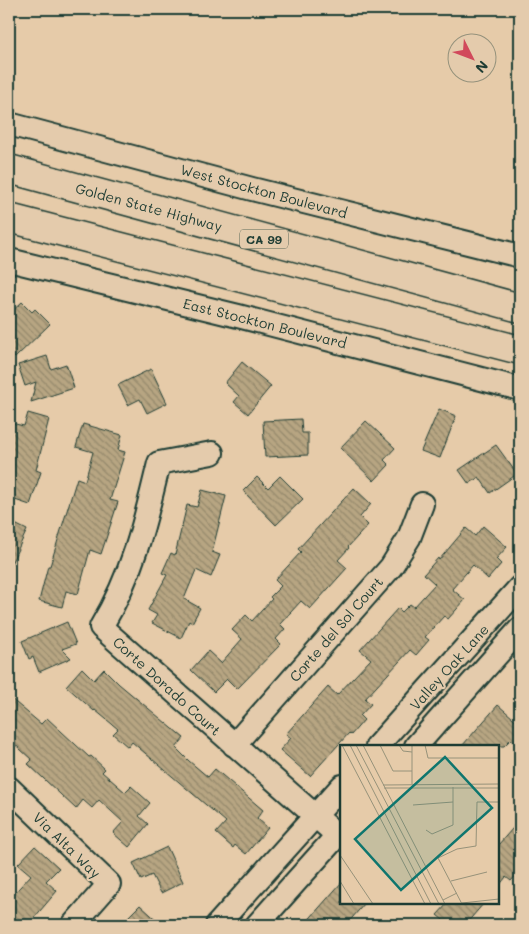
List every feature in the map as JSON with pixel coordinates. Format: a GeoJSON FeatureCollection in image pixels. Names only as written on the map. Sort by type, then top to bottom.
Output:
{"type":"FeatureCollection","features":[{"type":"Feature","properties":{"kind":"highway","name":"Golden State Highway"},"geometry":{"type":"LineString","coordinates":[[9,169],[520,308]]}},
{"type":"Feature","properties":{"kind":"highway"},"geometry":{"type":"LineString","coordinates":[[9,218],[520,350]]}},
{"type":"Feature","properties":{"kind":"street","name":"West Stockton Boulevard"},"geometry":{"type":"LineString","coordinates":[[9,124],[252,189],[520,256]]}},
{"type":"Feature","properties":{"kind":"street","name":"East Stockton Boulevard"},"geometry":{"type":"LineString","coordinates":[[9,260],[238,316],[520,389]]}},
{"type":"Feature","properties":{"kind":"street","name":"Corte Dorado Court"},"geometry":{"type":"LineString","coordinates":[[212,453],[159,463],[145,523],[134,558],[102,627],[315,816],[339,832]]}},
{"type":"Feature","properties":{"kind":"street","name":"Corte del Sol Court"},"geometry":{"type":"LineString","coordinates":[[234,745],[391,567],[409,538],[422,504]]}},
{"type":"Feature","properties":{"kind":"street","name":"Valley Oak Lane"},"geometry":{"type":"LineString","coordinates":[[378,745],[520,587]]}},
{"type":"Feature","properties":{"kind":"street","name":"Valley Oak Lane"},"geometry":{"type":"LineString","coordinates":[[417,745],[520,629]]}},
{"type":"Feature","properties":{"kind":"street","name":"Via Alta Way"},"geometry":{"type":"LineString","coordinates":[[9,788],[109,884],[73,925]]}},
{"type":"Feature","properties":{"kind":"street"},"geometry":{"type":"LineString","coordinates":[[217,925],[340,788]]}},
{"type":"Feature","properties":{"kind":"street"},"geometry":{"type":"LineString","coordinates":[[257,925],[339,832]]}},
{"type":"Feature","properties":{"kind":"building"},"geometry":{"type":"Polygon","coordinates":[[[22,302],[32,312],[35,309],[50,324],[15,358],[9,351],[9,314],[22,302]]]}},
{"type":"Feature","properties":{"kind":"building"},"geometry":{"type":"Polygon","coordinates":[[[47,356],[51,369],[66,364],[74,388],[31,402],[36,382],[25,386],[18,365],[47,356]]]}},
{"type":"Feature","properties":{"kind":"building"},"geometry":{"type":"Polygon","coordinates":[[[242,362],[271,386],[248,414],[234,402],[239,396],[225,383],[242,362]]]}},
{"type":"Feature","properties":{"kind":"building"},"geometry":{"type":"Polygon","coordinates":[[[151,369],[167,403],[147,413],[140,399],[128,405],[118,385],[151,369]]]}},
{"type":"Feature","properties":{"kind":"building"},"geometry":{"type":"Polygon","coordinates":[[[439,409],[456,416],[440,458],[421,451],[439,409]]]}},
{"type":"Feature","properties":{"kind":"building"},"geometry":{"type":"Polygon","coordinates":[[[28,413],[49,419],[36,470],[41,472],[30,505],[9,498],[9,432],[11,423],[24,426],[28,413]]]}},
{"type":"Feature","properties":{"kind":"building"},"geometry":{"type":"Polygon","coordinates":[[[301,419],[302,433],[308,433],[308,455],[265,457],[263,421],[301,419]]]}},
{"type":"Feature","properties":{"kind":"building"},"geometry":{"type":"Polygon","coordinates":[[[366,421],[395,448],[384,460],[389,465],[374,481],[340,448],[366,421]]]}},
{"type":"Feature","properties":{"kind":"building"},"geometry":{"type":"Polygon","coordinates":[[[83,424],[122,435],[118,450],[125,452],[110,500],[118,502],[101,554],[90,550],[78,594],[66,591],[62,607],[39,601],[48,566],[50,566],[77,478],[85,481],[93,452],[76,447],[83,424]]]}},
{"type":"Feature","properties":{"kind":"building"},"geometry":{"type":"Polygon","coordinates":[[[496,445],[517,474],[490,493],[479,477],[469,484],[459,470],[496,445]]]}},
{"type":"Feature","properties":{"kind":"building"},"geometry":{"type":"Polygon","coordinates":[[[280,476],[303,499],[276,525],[243,491],[257,477],[268,488],[280,476]]]}},
{"type":"Feature","properties":{"kind":"building"},"geometry":{"type":"Polygon","coordinates":[[[354,488],[371,504],[360,517],[368,525],[338,560],[347,568],[310,609],[301,601],[280,624],[285,629],[276,639],[281,644],[237,689],[227,679],[214,692],[191,670],[208,651],[221,663],[242,639],[232,630],[246,615],[252,621],[272,599],[270,597],[281,586],[275,580],[301,552],[298,549],[354,488]]]}},
{"type":"Feature","properties":{"kind":"building"},"geometry":{"type":"Polygon","coordinates":[[[202,490],[226,496],[212,552],[220,555],[211,577],[196,570],[184,599],[200,608],[192,623],[189,621],[181,638],[152,623],[157,615],[148,610],[167,575],[162,573],[171,553],[175,555],[187,505],[197,507],[202,490]]]}},
{"type":"Feature","properties":{"kind":"building"},"geometry":{"type":"Polygon","coordinates":[[[9,521],[27,530],[9,568],[9,521]]]}},
{"type":"Feature","properties":{"kind":"building"},"geometry":{"type":"Polygon","coordinates":[[[483,526],[507,547],[496,559],[501,564],[488,579],[473,565],[452,589],[465,600],[448,619],[444,616],[425,637],[429,640],[416,655],[410,650],[365,699],[371,704],[360,716],[364,720],[351,735],[349,733],[310,776],[280,750],[291,738],[286,734],[328,687],[337,695],[371,659],[360,650],[398,608],[402,612],[410,604],[414,607],[435,584],[424,574],[438,558],[439,560],[466,528],[475,536],[483,526]]]}},
{"type":"Feature","properties":{"kind":"building"},"geometry":{"type":"Polygon","coordinates":[[[67,622],[76,644],[62,649],[71,658],[39,672],[33,657],[29,659],[22,641],[67,622]]]}},
{"type":"Feature","properties":{"kind":"building"},"geometry":{"type":"Polygon","coordinates":[[[82,668],[94,680],[104,669],[119,684],[184,738],[176,748],[189,761],[208,777],[215,769],[263,810],[257,818],[268,828],[246,854],[235,845],[233,848],[216,833],[226,822],[132,742],[128,747],[113,734],[118,729],[66,686],[82,668]]]}},
{"type":"Feature","properties":{"kind":"building"},"geometry":{"type":"Polygon","coordinates":[[[9,697],[41,724],[47,718],[89,757],[91,756],[105,769],[102,772],[125,792],[131,786],[150,803],[139,816],[148,824],[129,847],[113,833],[123,822],[99,800],[92,808],[83,800],[76,809],[28,764],[32,760],[9,739],[9,697]]]}},
{"type":"Feature","properties":{"kind":"building"},"geometry":{"type":"Polygon","coordinates":[[[498,705],[520,724],[520,747],[511,739],[504,746],[463,745],[498,705]]]}},
{"type":"Feature","properties":{"kind":"building"},"geometry":{"type":"Polygon","coordinates":[[[520,820],[520,871],[511,881],[506,877],[499,886],[499,844],[520,820]]]}},
{"type":"Feature","properties":{"kind":"building"},"geometry":{"type":"Polygon","coordinates":[[[35,846],[59,868],[46,881],[57,891],[28,925],[9,925],[9,899],[31,875],[18,864],[35,846]]]}},
{"type":"Feature","properties":{"kind":"building"},"geometry":{"type":"Polygon","coordinates":[[[167,847],[183,882],[161,893],[152,875],[141,880],[133,863],[167,847]]]}},
{"type":"Feature","properties":{"kind":"building"},"geometry":{"type":"Polygon","coordinates":[[[340,884],[340,904],[364,904],[346,925],[304,925],[340,884]]]}},
{"type":"Feature","properties":{"kind":"building"},"geometry":{"type":"Polygon","coordinates":[[[447,904],[483,904],[465,925],[449,925],[437,915],[447,904]]]}},
{"type":"Feature","properties":{"kind":"building"},"geometry":{"type":"Polygon","coordinates":[[[140,905],[162,925],[120,925],[140,905]]]}}]}
